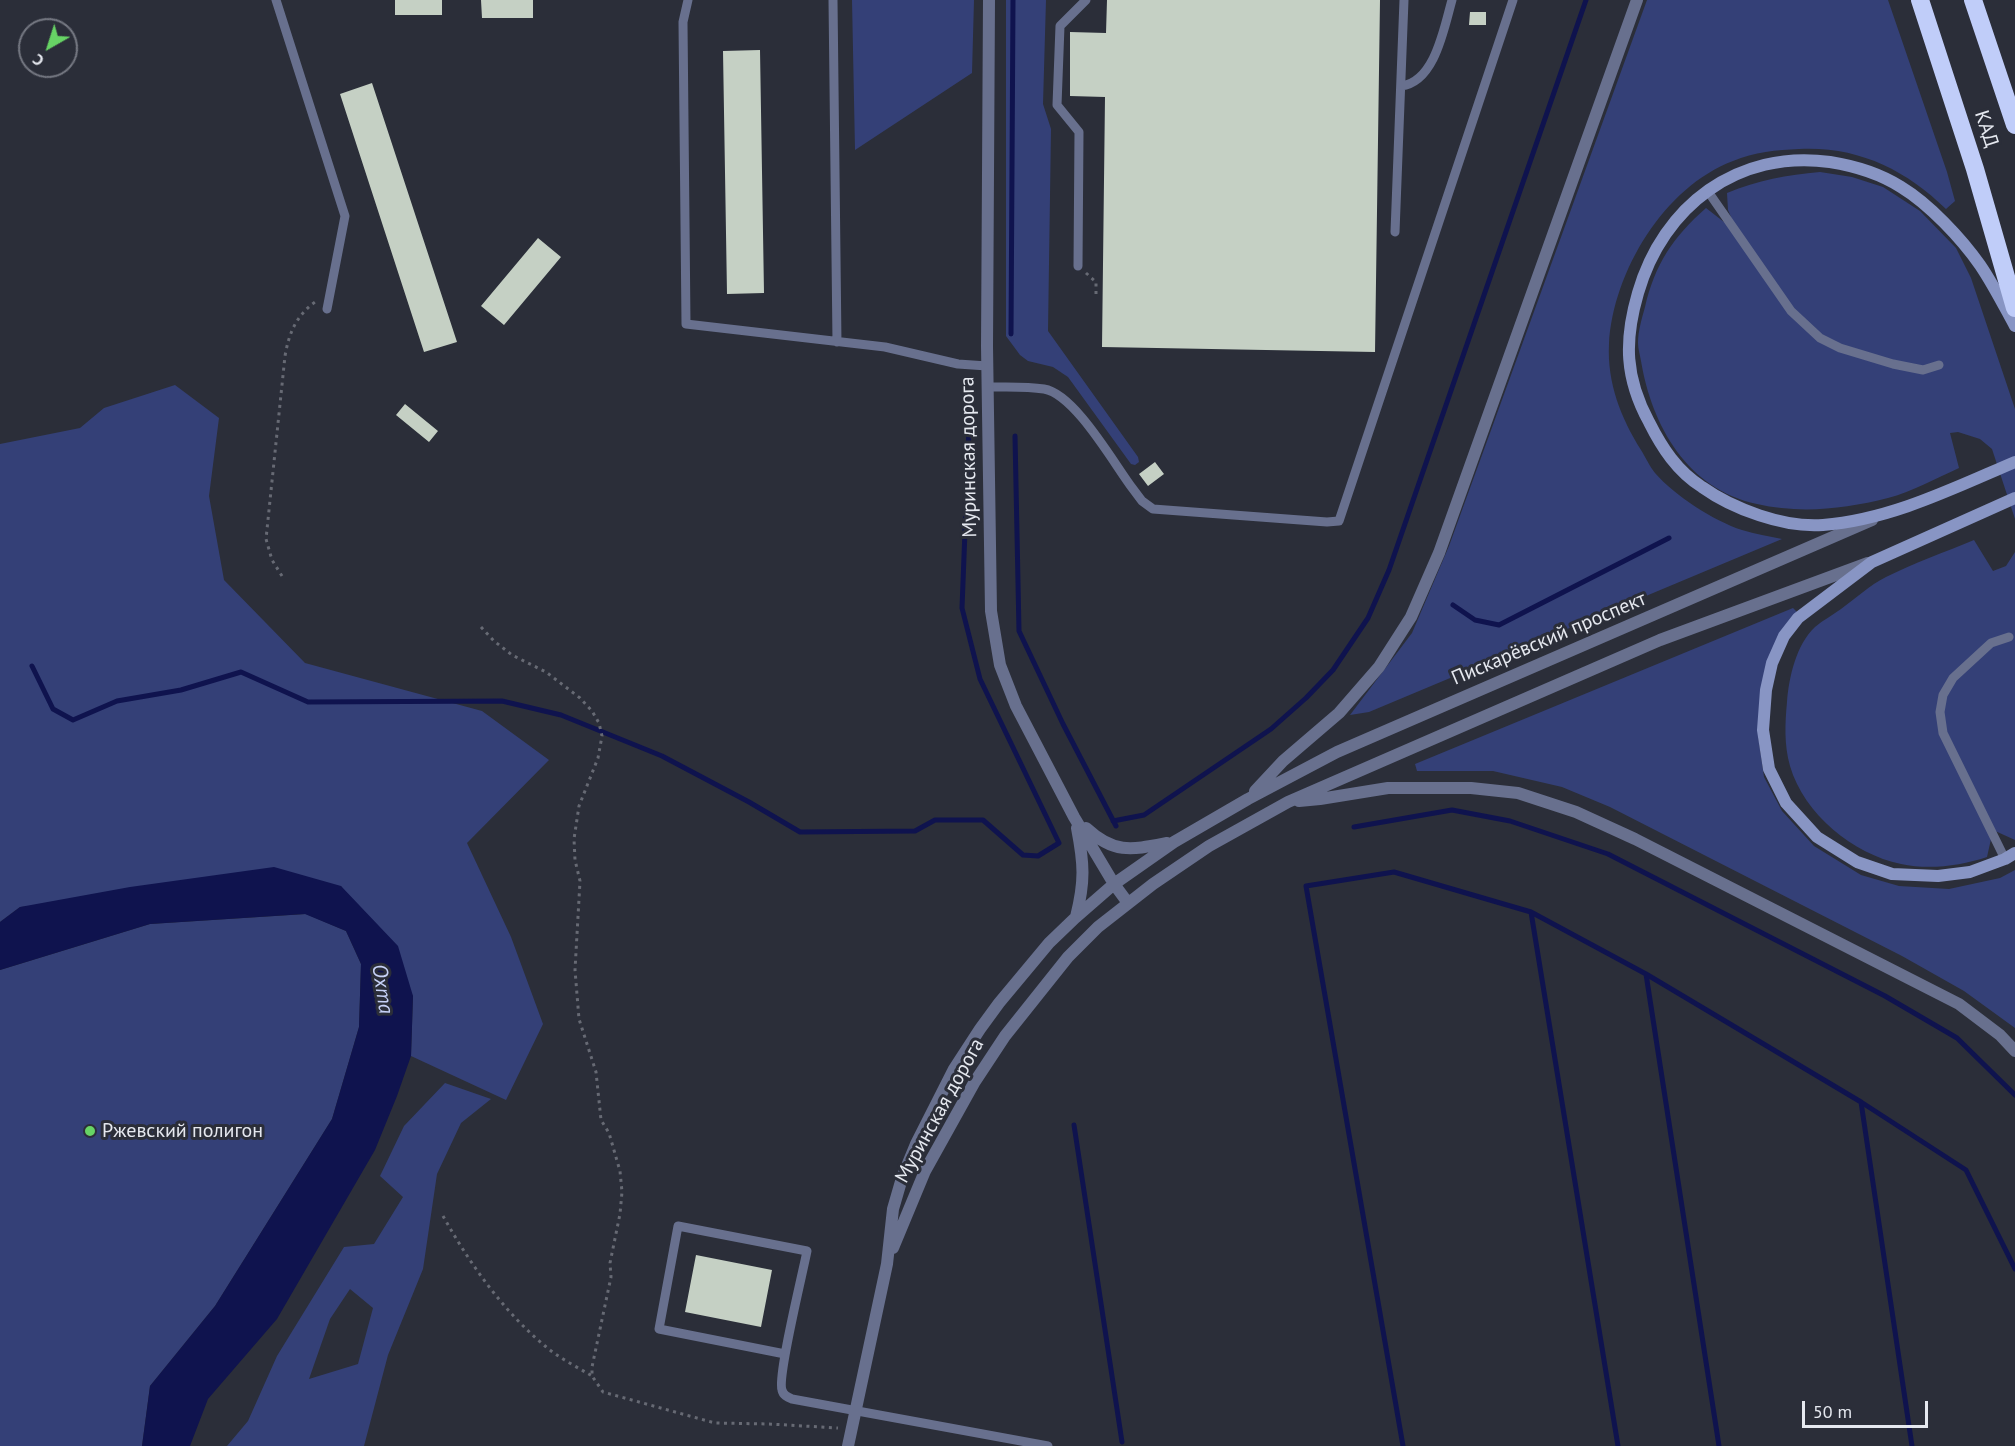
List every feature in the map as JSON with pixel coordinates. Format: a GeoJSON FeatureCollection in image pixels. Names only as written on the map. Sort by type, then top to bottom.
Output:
{"type":"FeatureCollection","features":[{"type":"Feature","properties":{"kind":"highway","name":"КАД"},"geometry":{"type":"LineString","coordinates":[[1920,0],[1975,169],[2015,308]]}},
{"type":"Feature","properties":{"kind":"highway","name":"КАД"},"geometry":{"type":"LineString","coordinates":[[1973,0],[2015,125]]}},
{"type":"Feature","properties":{"kind":"main road"},"geometry":{"type":"LineString","coordinates":[[1890,512],[1821,525],[1769,518],[1726,502],[1690,479],[1671,460],[1642,409],[1628,362],[1631,316],[1642,279],[1658,244],[1677,218],[1707,190],[1738,172],[1772,163],[1813,160],[1849,165],[1879,175],[1901,187],[1958,238],[1981,266],[2015,326]]}},
{"type":"Feature","properties":{"kind":"main road","name":"Пискарёвский проспект"},"geometry":{"type":"LineString","coordinates":[[1890,512],[2015,462]]}},
{"type":"Feature","properties":{"kind":"main road"},"geometry":{"type":"LineString","coordinates":[[2010,856],[1970,872],[1938,876],[1892,873],[1857,862],[1817,837],[1786,803],[1769,770],[1763,730],[1766,690],[1772,663],[1784,636],[1798,618],[1872,562],[2015,498]]}},
{"type":"Feature","properties":{"kind":"street","name":"Муринская дорога"},"geometry":{"type":"LineString","coordinates":[[887,1264],[925,1171],[986,1064],[1031,1002],[1068,957],[1098,927],[1128,903],[1074,817],[1016,706],[1000,665],[991,611],[987,366],[989,0]]}},
{"type":"Feature","properties":{"kind":"street"},"geometry":{"type":"LineString","coordinates":[[1248,799],[1283,761],[1339,713],[1379,667],[1411,617],[1438,553],[1637,0]]}},
{"type":"Feature","properties":{"kind":"street","name":"Пискарёвский проспект"},"geometry":{"type":"LineString","coordinates":[[1114,884],[1174,842],[1248,799],[1337,752],[1890,512]]}},
{"type":"Feature","properties":{"kind":"street"},"geometry":{"type":"LineString","coordinates":[[1128,903],[1209,846],[1288,802],[1660,640],[1872,562]]}},
{"type":"Feature","properties":{"kind":"street"},"geometry":{"type":"LineString","coordinates":[[1288,802],[1388,788],[1471,788],[1518,793],[1576,812],[1635,839],[1959,1004],[2000,1035],[2015,1051]]}},
{"type":"Feature","properties":{"kind":"street"},"geometry":{"type":"LineString","coordinates":[[1074,817],[1096,837],[1114,847],[1136,849],[1174,842]]}},
{"type":"Feature","properties":{"kind":"street"},"geometry":{"type":"LineString","coordinates":[[1074,817],[1084,863],[1083,890],[1075,918]]}},
{"type":"Feature","properties":{"kind":"street","name":"Муринская дорога"},"geometry":{"type":"LineString","coordinates":[[848,1446],[887,1264],[893,1209],[902,1178],[916,1144],[954,1069],[999,1003],[1049,943],[1114,884]]}},
{"type":"Feature","properties":{"kind":"lane"},"geometry":{"type":"LineString","coordinates":[[276,0],[345,216],[327,309]]}},
{"type":"Feature","properties":{"kind":"lane"},"geometry":{"type":"LineString","coordinates":[[688,0],[683,22],[686,324],[885,347],[958,364],[987,366]]}},
{"type":"Feature","properties":{"kind":"lane"},"geometry":{"type":"LineString","coordinates":[[832,0],[837,342]]}},
{"type":"Feature","properties":{"kind":"lane"},"geometry":{"type":"LineString","coordinates":[[1078,266],[1079,132],[1057,105],[1060,26],[1086,0]]}},
{"type":"Feature","properties":{"kind":"lane"},"geometry":{"type":"LineString","coordinates":[[1395,232],[1404,0]]}},
{"type":"Feature","properties":{"kind":"lane"},"geometry":{"type":"LineString","coordinates":[[1401,86],[1411,85],[1434,60],[1452,0]]}},
{"type":"Feature","properties":{"kind":"lane"},"geometry":{"type":"LineString","coordinates":[[988,387],[1046,389],[1064,398],[1079,413],[1142,501],[1153,509],[1339,521],[1513,0]]}},
{"type":"Feature","properties":{"kind":"lane"},"geometry":{"type":"LineString","coordinates":[[1707,190],[1791,311],[1820,338],[1840,348],[1893,364],[1923,370],[1939,365]]}},
{"type":"Feature","properties":{"kind":"lane"},"geometry":{"type":"LineString","coordinates":[[2009,637],[1991,643],[1953,678],[1942,695],[1940,712],[1943,733],[2010,856]]}},
{"type":"Feature","properties":{"kind":"lane"},"geometry":{"type":"LineString","coordinates":[[786,1354],[659,1329],[678,1226],[807,1251],[786,1354],[781,1389],[785,1396],[856,1412],[1048,1446]]}},
{"type":"Feature","properties":{"kind":"path"},"geometry":{"type":"LineString","coordinates":[[1096,282],[1096,294]]}},
{"type":"Feature","properties":{"kind":"path"},"geometry":{"type":"LineString","coordinates":[[282,576],[272,560],[266,539],[288,338],[304,309],[331,290]]}},
{"type":"Feature","properties":{"kind":"path"},"geometry":{"type":"LineString","coordinates":[[481,627],[512,655],[546,672],[580,698],[599,723],[602,736],[598,758],[579,806],[574,839],[575,860],[580,881],[576,989],[579,1019],[596,1072],[601,1120],[609,1133],[620,1171],[622,1192],[610,1263],[611,1277],[592,1376]]}},
{"type":"Feature","properties":{"kind":"path"},"geometry":{"type":"LineString","coordinates":[[443,1216],[459,1245],[507,1310],[546,1348],[592,1376],[603,1392],[715,1423],[852,1429]]}},
{"type":"Feature","properties":{"kind":"shaded area"},"geometry":{"type":"Polygon","coordinates":[[[852,0],[974,0],[972,73],[855,150],[852,0]]]}},
{"type":"Feature","properties":{"kind":"shaded area"},"geometry":{"type":"Polygon","coordinates":[[[1006,0],[1046,0],[1043,104],[1051,129],[1048,331],[1138,457],[1139,462],[1135,465],[1131,464],[1068,377],[1053,367],[1028,361],[1020,355],[1006,336],[1006,0]]]}},
{"type":"Feature","properties":{"kind":"shaded area"},"geometry":{"type":"Polygon","coordinates":[[[1647,0],[1888,0],[1955,201],[1946,209],[1914,182],[1879,163],[1841,151],[1820,149],[1774,151],[1741,158],[1708,173],[1685,190],[1664,211],[1647,235],[1620,289],[1609,344],[1613,386],[1634,438],[1653,471],[1663,482],[1684,499],[1719,521],[1742,530],[1782,539],[1369,712],[1350,715],[1412,633],[1449,546],[1647,0]]]}},
{"type":"Feature","properties":{"kind":"shaded area"},"geometry":{"type":"Polygon","coordinates":[[[1820,172],[1852,177],[1883,187],[1920,211],[1956,248],[1971,278],[2015,409],[2015,519],[1992,449],[1980,439],[1958,432],[1950,433],[1959,468],[1915,489],[1855,505],[1823,509],[1790,509],[1757,504],[1732,496],[1711,484],[1692,469],[1664,431],[1646,385],[1638,343],[1640,325],[1649,292],[1667,252],[1684,230],[1706,208],[1724,222],[1731,217],[1728,210],[1727,193],[1773,179],[1820,172]]]}},
{"type":"Feature","properties":{"kind":"shaded area"},"geometry":{"type":"Polygon","coordinates":[[[175,385],[219,418],[209,496],[224,580],[305,663],[482,711],[549,760],[467,843],[511,937],[543,1024],[506,1100],[411,1056],[413,996],[341,886],[20,907],[0,922],[0,444],[80,428],[104,408],[175,385]]]}},
{"type":"Feature","properties":{"kind":"shaded area"},"geometry":{"type":"Polygon","coordinates":[[[1974,540],[1993,571],[2006,566],[2015,552],[2015,840],[1993,830],[1987,857],[1944,866],[1922,867],[1901,864],[1883,859],[1848,841],[1833,829],[1806,800],[1790,766],[1787,750],[1787,702],[1792,672],[1798,652],[1808,634],[1821,622],[1880,580],[1974,540]]]}},
{"type":"Feature","properties":{"kind":"shaded area"},"geometry":{"type":"Polygon","coordinates":[[[1793,608],[1797,612],[1783,632],[1758,735],[1764,777],[1782,811],[1814,846],[1861,875],[1899,886],[1949,889],[2000,878],[2015,870],[2015,1028],[1964,991],[1902,956],[1610,807],[1562,787],[1493,771],[1417,771],[1415,764],[1793,608]]]}},
{"type":"Feature","properties":{"kind":"shaded area"},"geometry":{"type":"Polygon","coordinates":[[[306,914],[346,931],[361,964],[359,1027],[332,1119],[215,1306],[150,1386],[142,1446],[0,1446],[0,970],[150,924],[306,914]]]}},
{"type":"Feature","properties":{"kind":"shaded area"},"geometry":{"type":"Polygon","coordinates":[[[445,1083],[491,1099],[461,1123],[437,1174],[423,1269],[388,1355],[364,1446],[227,1446],[248,1421],[277,1356],[344,1247],[374,1244],[403,1197],[380,1176],[404,1126],[445,1083]],[[350,1289],[330,1319],[309,1379],[358,1364],[373,1308],[350,1289]]]}},
{"type":"Feature","properties":{"kind":"water","name":"Охта"},"geometry":{"type":"Polygon","coordinates":[[[274,867],[341,886],[398,946],[413,996],[411,1056],[375,1150],[277,1319],[208,1399],[190,1446],[142,1446],[150,1386],[215,1306],[332,1119],[359,1027],[361,964],[346,931],[305,914],[150,924],[0,970],[0,922],[20,907],[130,887],[274,867]]]}},
{"type":"Feature","properties":{"kind":"building"},"geometry":{"type":"Polygon","coordinates":[[[395,0],[442,0],[442,15],[395,15],[395,0]]]}},
{"type":"Feature","properties":{"kind":"building"},"geometry":{"type":"Polygon","coordinates":[[[481,0],[533,0],[533,18],[482,18],[481,0]]]}},
{"type":"Feature","properties":{"kind":"building"},"geometry":{"type":"Polygon","coordinates":[[[1107,0],[1380,0],[1375,352],[1102,347],[1105,97],[1070,96],[1070,32],[1106,33],[1107,0]]]}},
{"type":"Feature","properties":{"kind":"building"},"geometry":{"type":"Polygon","coordinates":[[[1470,12],[1486,12],[1486,25],[1469,25],[1470,12]]]}},
{"type":"Feature","properties":{"kind":"building"},"geometry":{"type":"Polygon","coordinates":[[[760,50],[764,293],[727,294],[723,51],[760,50]]]}},
{"type":"Feature","properties":{"kind":"building"},"geometry":{"type":"Polygon","coordinates":[[[372,83],[457,342],[424,352],[340,94],[372,83]]]}},
{"type":"Feature","properties":{"kind":"building"},"geometry":{"type":"Polygon","coordinates":[[[538,238],[561,257],[504,325],[481,306],[538,238]]]}},
{"type":"Feature","properties":{"kind":"building"},"geometry":{"type":"Polygon","coordinates":[[[405,404],[438,431],[429,442],[396,415],[405,404]]]}},
{"type":"Feature","properties":{"kind":"building"},"geometry":{"type":"Polygon","coordinates":[[[1155,462],[1164,474],[1148,486],[1139,474],[1155,462]]]}},
{"type":"Feature","properties":{"kind":"building"},"geometry":{"type":"Polygon","coordinates":[[[696,1255],[772,1270],[761,1327],[685,1312],[696,1255]]]}},
{"type":"Feature","properties":{"kind":"waterway"},"geometry":{"type":"LineString","coordinates":[[1011,334],[1013,0]]}},
{"type":"Feature","properties":{"kind":"waterway"},"geometry":{"type":"LineString","coordinates":[[1113,821],[1144,815],[1271,729],[1333,670],[1368,618],[1389,570],[1586,0]]}},
{"type":"Feature","properties":{"kind":"waterway"},"geometry":{"type":"LineString","coordinates":[[32,666],[53,709],[73,720],[117,701],[181,690],[241,672],[308,702],[502,701],[561,715],[662,756],[800,832],[915,831],[935,820],[983,820],[1023,855],[1038,856],[1059,843],[980,679],[962,608],[970,402]]}},
{"type":"Feature","properties":{"kind":"waterway"},"geometry":{"type":"LineString","coordinates":[[1015,436],[1019,631],[1063,724],[1116,826]]}},
{"type":"Feature","properties":{"kind":"waterway"},"geometry":{"type":"LineString","coordinates":[[1453,605],[1475,620],[1499,625],[1669,538]]}},
{"type":"Feature","properties":{"kind":"waterway"},"geometry":{"type":"LineString","coordinates":[[1354,827],[1452,810],[1510,821],[1608,854],[1885,996],[1957,1038],[2015,1095]]}},
{"type":"Feature","properties":{"kind":"waterway"},"geometry":{"type":"LineString","coordinates":[[1403,1446],[1306,886],[1394,872],[1531,912],[1646,974],[1861,1102],[1966,1170],[2015,1269]]}},
{"type":"Feature","properties":{"kind":"waterway"},"geometry":{"type":"LineString","coordinates":[[1531,912],[1618,1446]]}},
{"type":"Feature","properties":{"kind":"waterway"},"geometry":{"type":"LineString","coordinates":[[1646,974],[1719,1446]]}},
{"type":"Feature","properties":{"kind":"waterway"},"geometry":{"type":"LineString","coordinates":[[1861,1102],[1912,1446]]}},
{"type":"Feature","properties":{"kind":"waterway"},"geometry":{"type":"LineString","coordinates":[[1074,1125],[1122,1442]]}},
{"type":"Feature","properties":{"kind":"place","name":"Ржевский полигон"},"geometry":{"type":"Point","coordinates":[90,1131]}}]}
